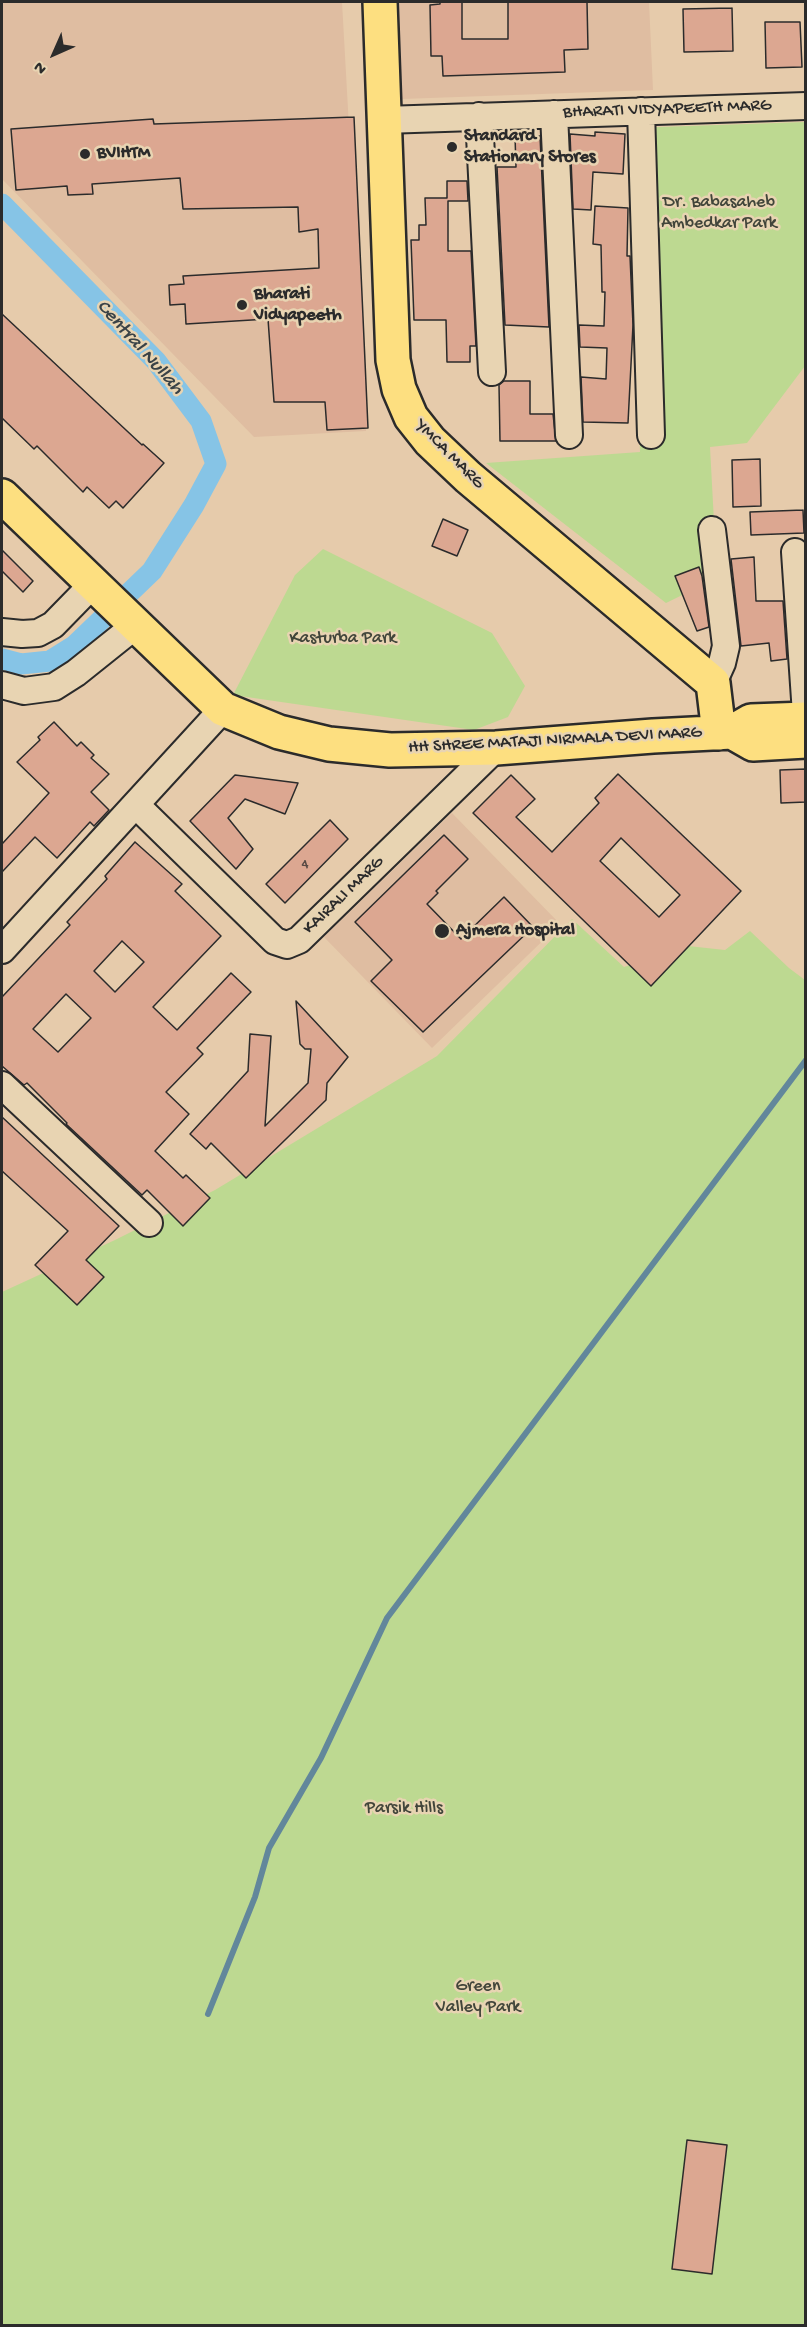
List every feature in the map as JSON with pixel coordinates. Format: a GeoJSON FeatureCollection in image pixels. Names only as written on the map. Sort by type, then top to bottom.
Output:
{"type":"FeatureCollection","features":[{"type":"Feature","properties":{"kind":"main road","name":"YMCA MARG"},"geometry":{"type":"LineString","coordinates":[[380,2],[393,360],[399,389],[411,417],[430,441],[468,477],[713,683]]}},
{"type":"Feature","properties":{"kind":"main road","name":"HH SHREE MATAJI NIRMALA DEVI MARG"},"geometry":{"type":"LineString","coordinates":[[2,496],[223,709],[279,732],[329,744],[390,750],[496,748],[726,733],[751,721],[806,718]]}},
{"type":"Feature","properties":{"kind":"main road"},"geometry":{"type":"LineString","coordinates":[[713,683],[726,733]]}},
{"type":"Feature","properties":{"kind":"main road","name":"HH SHREE MATAJI NIRMALA DEVI MARG"},"geometry":{"type":"LineString","coordinates":[[726,733],[753,744],[806,741]]}},
{"type":"Feature","properties":{"kind":"street","name":"BHARATI VIDYAPEETH MARG"},"geometry":{"type":"LineString","coordinates":[[384,120],[806,106]]}},
{"type":"Feature","properties":{"kind":"street"},"geometry":{"type":"LineString","coordinates":[[641,111],[651,435]]}},
{"type":"Feature","properties":{"kind":"street"},"geometry":{"type":"LineString","coordinates":[[554,114],[569,435]]}},
{"type":"Feature","properties":{"kind":"street"},"geometry":{"type":"LineString","coordinates":[[479,117],[492,372]]}},
{"type":"Feature","properties":{"kind":"street"},"geometry":{"type":"LineString","coordinates":[[712,530],[726,646],[722,663],[713,683]]}},
{"type":"Feature","properties":{"kind":"street"},"geometry":{"type":"LineString","coordinates":[[795,552],[806,714]]}},
{"type":"Feature","properties":{"kind":"street"},"geometry":{"type":"LineString","coordinates":[[2,632],[38,633],[53,625],[96,587]]}},
{"type":"Feature","properties":{"kind":"street"},"geometry":{"type":"LineString","coordinates":[[2,685],[24,691],[54,687],[76,673],[132,622]]}},
{"type":"Feature","properties":{"kind":"street"},"geometry":{"type":"LineString","coordinates":[[2,950],[223,709]]}},
{"type":"Feature","properties":{"kind":"street","name":"KAIRALI MARG"},"geometry":{"type":"LineString","coordinates":[[136,805],[275,941],[287,945],[298,940],[496,748]]}},
{"type":"Feature","properties":{"kind":"street"},"geometry":{"type":"LineString","coordinates":[[2,1085],[149,1223]]}},
{"type":"Feature","properties":{"kind":"shaded area","name":"Bharati Vidyapeeth"},"geometry":{"type":"Polygon","coordinates":[[[2,2],[342,2],[366,431],[254,437],[2,179],[2,2]]]}},
{"type":"Feature","properties":{"kind":"shaded area"},"geometry":{"type":"Polygon","coordinates":[[[398,2],[649,2],[653,90],[402,99],[398,2]]]}},
{"type":"Feature","properties":{"kind":"shaded area","name":"Ajmera Hospital"},"geometry":{"type":"Polygon","coordinates":[[[452,813],[560,924],[432,1048],[324,937],[452,813]]]}},
{"type":"Feature","properties":{"kind":"green space","name":"Dr. Babasaheb Ambedkar Park"},"geometry":{"type":"Polygon","coordinates":[[[805,122],[805,366],[747,443],[710,447],[717,578],[666,603],[486,463],[640,452],[630,128],[805,122]]]}},
{"type":"Feature","properties":{"kind":"green space","name":"Kasturba Park"},"geometry":{"type":"Polygon","coordinates":[[[323,549],[492,633],[525,686],[508,717],[474,730],[233,695],[295,575],[323,549]]]}},
{"type":"Feature","properties":{"kind":"green space","name":"Parsik Hills"},"geometry":{"type":"Polygon","coordinates":[[[572,919],[624,967],[688,946],[725,950],[750,931],[805,980],[805,2325],[2,2325],[2,1292],[115,1240],[215,1190],[437,1056],[572,919]]]}},
{"type":"Feature","properties":{"kind":"building"},"geometry":{"type":"Polygon","coordinates":[[[440,2],[462,2],[462,39],[508,39],[508,2],[587,2],[588,49],[564,50],[565,72],[443,76],[442,56],[431,56],[430,5],[440,4],[440,2]]]}},
{"type":"Feature","properties":{"kind":"building"},"geometry":{"type":"Polygon","coordinates":[[[732,8],[733,51],[684,52],[683,9],[732,8]]]}},
{"type":"Feature","properties":{"kind":"building"},"geometry":{"type":"Polygon","coordinates":[[[765,22],[800,22],[802,67],[766,68],[765,22]]]}},
{"type":"Feature","properties":{"kind":"building"},"geometry":{"type":"Polygon","coordinates":[[[354,117],[368,428],[327,430],[325,402],[274,402],[268,319],[186,324],[185,304],[170,305],[169,285],[184,284],[183,276],[319,268],[318,229],[299,232],[298,207],[183,209],[180,178],[92,184],[93,194],[68,195],[67,186],[16,190],[11,129],[153,119],[154,124],[354,117]]]}},
{"type":"Feature","properties":{"kind":"building"},"geometry":{"type":"Polygon","coordinates":[[[595,132],[625,134],[623,174],[593,172],[591,210],[573,209],[570,134],[595,136],[595,132]]]}},
{"type":"Feature","properties":{"kind":"building"},"geometry":{"type":"Polygon","coordinates":[[[515,136],[540,136],[549,327],[505,325],[497,167],[516,167],[515,136]]]}},
{"type":"Feature","properties":{"kind":"building"},"geometry":{"type":"Polygon","coordinates":[[[447,181],[467,181],[468,201],[448,201],[448,251],[471,251],[476,346],[470,346],[470,362],[447,362],[446,320],[414,320],[411,240],[419,240],[419,225],[426,225],[425,198],[447,198],[447,181]]]}},
{"type":"Feature","properties":{"kind":"building"},"geometry":{"type":"Polygon","coordinates":[[[595,206],[628,208],[627,256],[630,256],[633,325],[628,423],[583,422],[581,377],[606,379],[607,348],[580,347],[579,325],[604,326],[605,292],[602,292],[601,245],[593,244],[595,206]]]}},
{"type":"Feature","properties":{"kind":"building"},"geometry":{"type":"Polygon","coordinates":[[[2,314],[164,463],[123,508],[116,501],[109,508],[87,487],[83,492],[37,446],[34,449],[2,418],[2,314]]]}},
{"type":"Feature","properties":{"kind":"building"},"geometry":{"type":"Polygon","coordinates":[[[504,381],[530,381],[530,414],[553,414],[556,441],[500,441],[499,385],[504,381]]]}},
{"type":"Feature","properties":{"kind":"building"},"geometry":{"type":"Polygon","coordinates":[[[760,459],[761,506],[733,507],[732,460],[760,459]]]}},
{"type":"Feature","properties":{"kind":"building"},"geometry":{"type":"Polygon","coordinates":[[[803,510],[804,533],[751,535],[750,512],[803,510]]]}},
{"type":"Feature","properties":{"kind":"building"},"geometry":{"type":"Polygon","coordinates":[[[443,519],[468,530],[457,556],[432,546],[443,519]]]}},
{"type":"Feature","properties":{"kind":"building"},"geometry":{"type":"Polygon","coordinates":[[[2,550],[33,581],[23,592],[2,571],[2,550]]]}},
{"type":"Feature","properties":{"kind":"building"},"geometry":{"type":"Polygon","coordinates":[[[754,557],[756,601],[783,601],[787,659],[771,661],[769,643],[741,646],[731,559],[754,557]]]}},
{"type":"Feature","properties":{"kind":"building"},"geometry":{"type":"Polygon","coordinates":[[[699,567],[709,627],[697,631],[675,576],[699,567]]]}},
{"type":"Feature","properties":{"kind":"building"},"geometry":{"type":"Polygon","coordinates":[[[54,722],[77,746],[81,742],[94,755],[91,758],[109,774],[91,792],[109,810],[94,826],[90,822],[57,858],[35,837],[2,872],[2,844],[49,793],[17,762],[40,740],[38,737],[54,722]]]}},
{"type":"Feature","properties":{"kind":"building"},"geometry":{"type":"Polygon","coordinates":[[[806,769],[806,802],[781,803],[780,770],[806,769]]]}},
{"type":"Feature","properties":{"kind":"building"},"geometry":{"type":"Polygon","coordinates":[[[618,774],[741,891],[651,986],[473,813],[511,775],[535,799],[516,817],[552,852],[599,803],[595,798],[618,774]],[[621,838],[600,861],[659,917],[680,895],[621,838]]]}},
{"type":"Feature","properties":{"kind":"building"},"geometry":{"type":"Polygon","coordinates":[[[235,775],[298,783],[285,814],[245,799],[228,818],[253,849],[236,869],[190,821],[235,775]]]}},
{"type":"Feature","properties":{"kind":"building"},"geometry":{"type":"Polygon","coordinates":[[[330,820],[348,839],[285,903],[266,884],[330,820]]]}},
{"type":"Feature","properties":{"kind":"building"},"geometry":{"type":"Polygon","coordinates":[[[444,835],[468,859],[436,891],[438,893],[427,904],[461,939],[504,897],[533,927],[423,1032],[371,981],[392,960],[355,922],[444,835]]]}},
{"type":"Feature","properties":{"kind":"building"},"geometry":{"type":"Polygon","coordinates":[[[135,842],[182,884],[175,891],[221,936],[153,1007],[177,1030],[231,973],[251,992],[197,1048],[203,1054],[166,1092],[189,1114],[155,1151],[183,1178],[186,1175],[210,1198],[183,1226],[147,1190],[142,1195],[66,1124],[27,1083],[24,1085],[2,1066],[2,997],[70,925],[67,922],[107,879],[105,876],[135,842]],[[122,941],[94,971],[115,992],[144,962],[122,941]],[[66,994],[33,1029],[58,1052],[91,1018],[66,994]]]}},
{"type":"Feature","properties":{"kind":"building"},"geometry":{"type":"Polygon","coordinates":[[[296,1001],[348,1057],[327,1083],[326,1100],[246,1178],[211,1143],[206,1149],[190,1134],[248,1071],[250,1034],[271,1036],[265,1126],[308,1083],[311,1049],[305,1049],[300,1044],[296,1001]]]}},
{"type":"Feature","properties":{"kind":"building"},"geometry":{"type":"Polygon","coordinates":[[[2,1117],[119,1226],[86,1260],[104,1277],[77,1305],[35,1265],[68,1231],[2,1171],[2,1117]]]}},
{"type":"Feature","properties":{"kind":"building"},"geometry":{"type":"Polygon","coordinates":[[[687,2140],[727,2145],[712,2274],[672,2269],[687,2140]]]}},
{"type":"Feature","properties":{"kind":"waterway","name":"Central Nullah"},"geometry":{"type":"LineString","coordinates":[[2,204],[156,361],[201,421],[216,464],[194,505],[152,571],[74,646],[50,661],[21,664],[2,659]]}},
{"type":"Feature","properties":{"kind":"waterway"},"geometry":{"type":"LineString","coordinates":[[208,2014],[255,1897],[269,1848],[321,1758],[387,1618],[806,1060]]}},
{"type":"Feature","properties":{"kind":"place","name":"Standard Stationary Stores"},"geometry":{"type":"Point","coordinates":[452,147]}},
{"type":"Feature","properties":{"kind":"place","name":"BVIHTM"},"geometry":{"type":"Point","coordinates":[85,154]}},
{"type":"Feature","properties":{"kind":"place","name":"Bharati Vidyapeeth"},"geometry":{"type":"Point","coordinates":[242,305]}},
{"type":"Feature","properties":{"kind":"place","name":"Ajmera Hospital"},"geometry":{"type":"Point","coordinates":[442,931]}},
{"type":"Feature","properties":{"kind":"park label","name":"Green Valley Park"},"geometry":{"type":"Point","coordinates":[478,1997]}}]}
